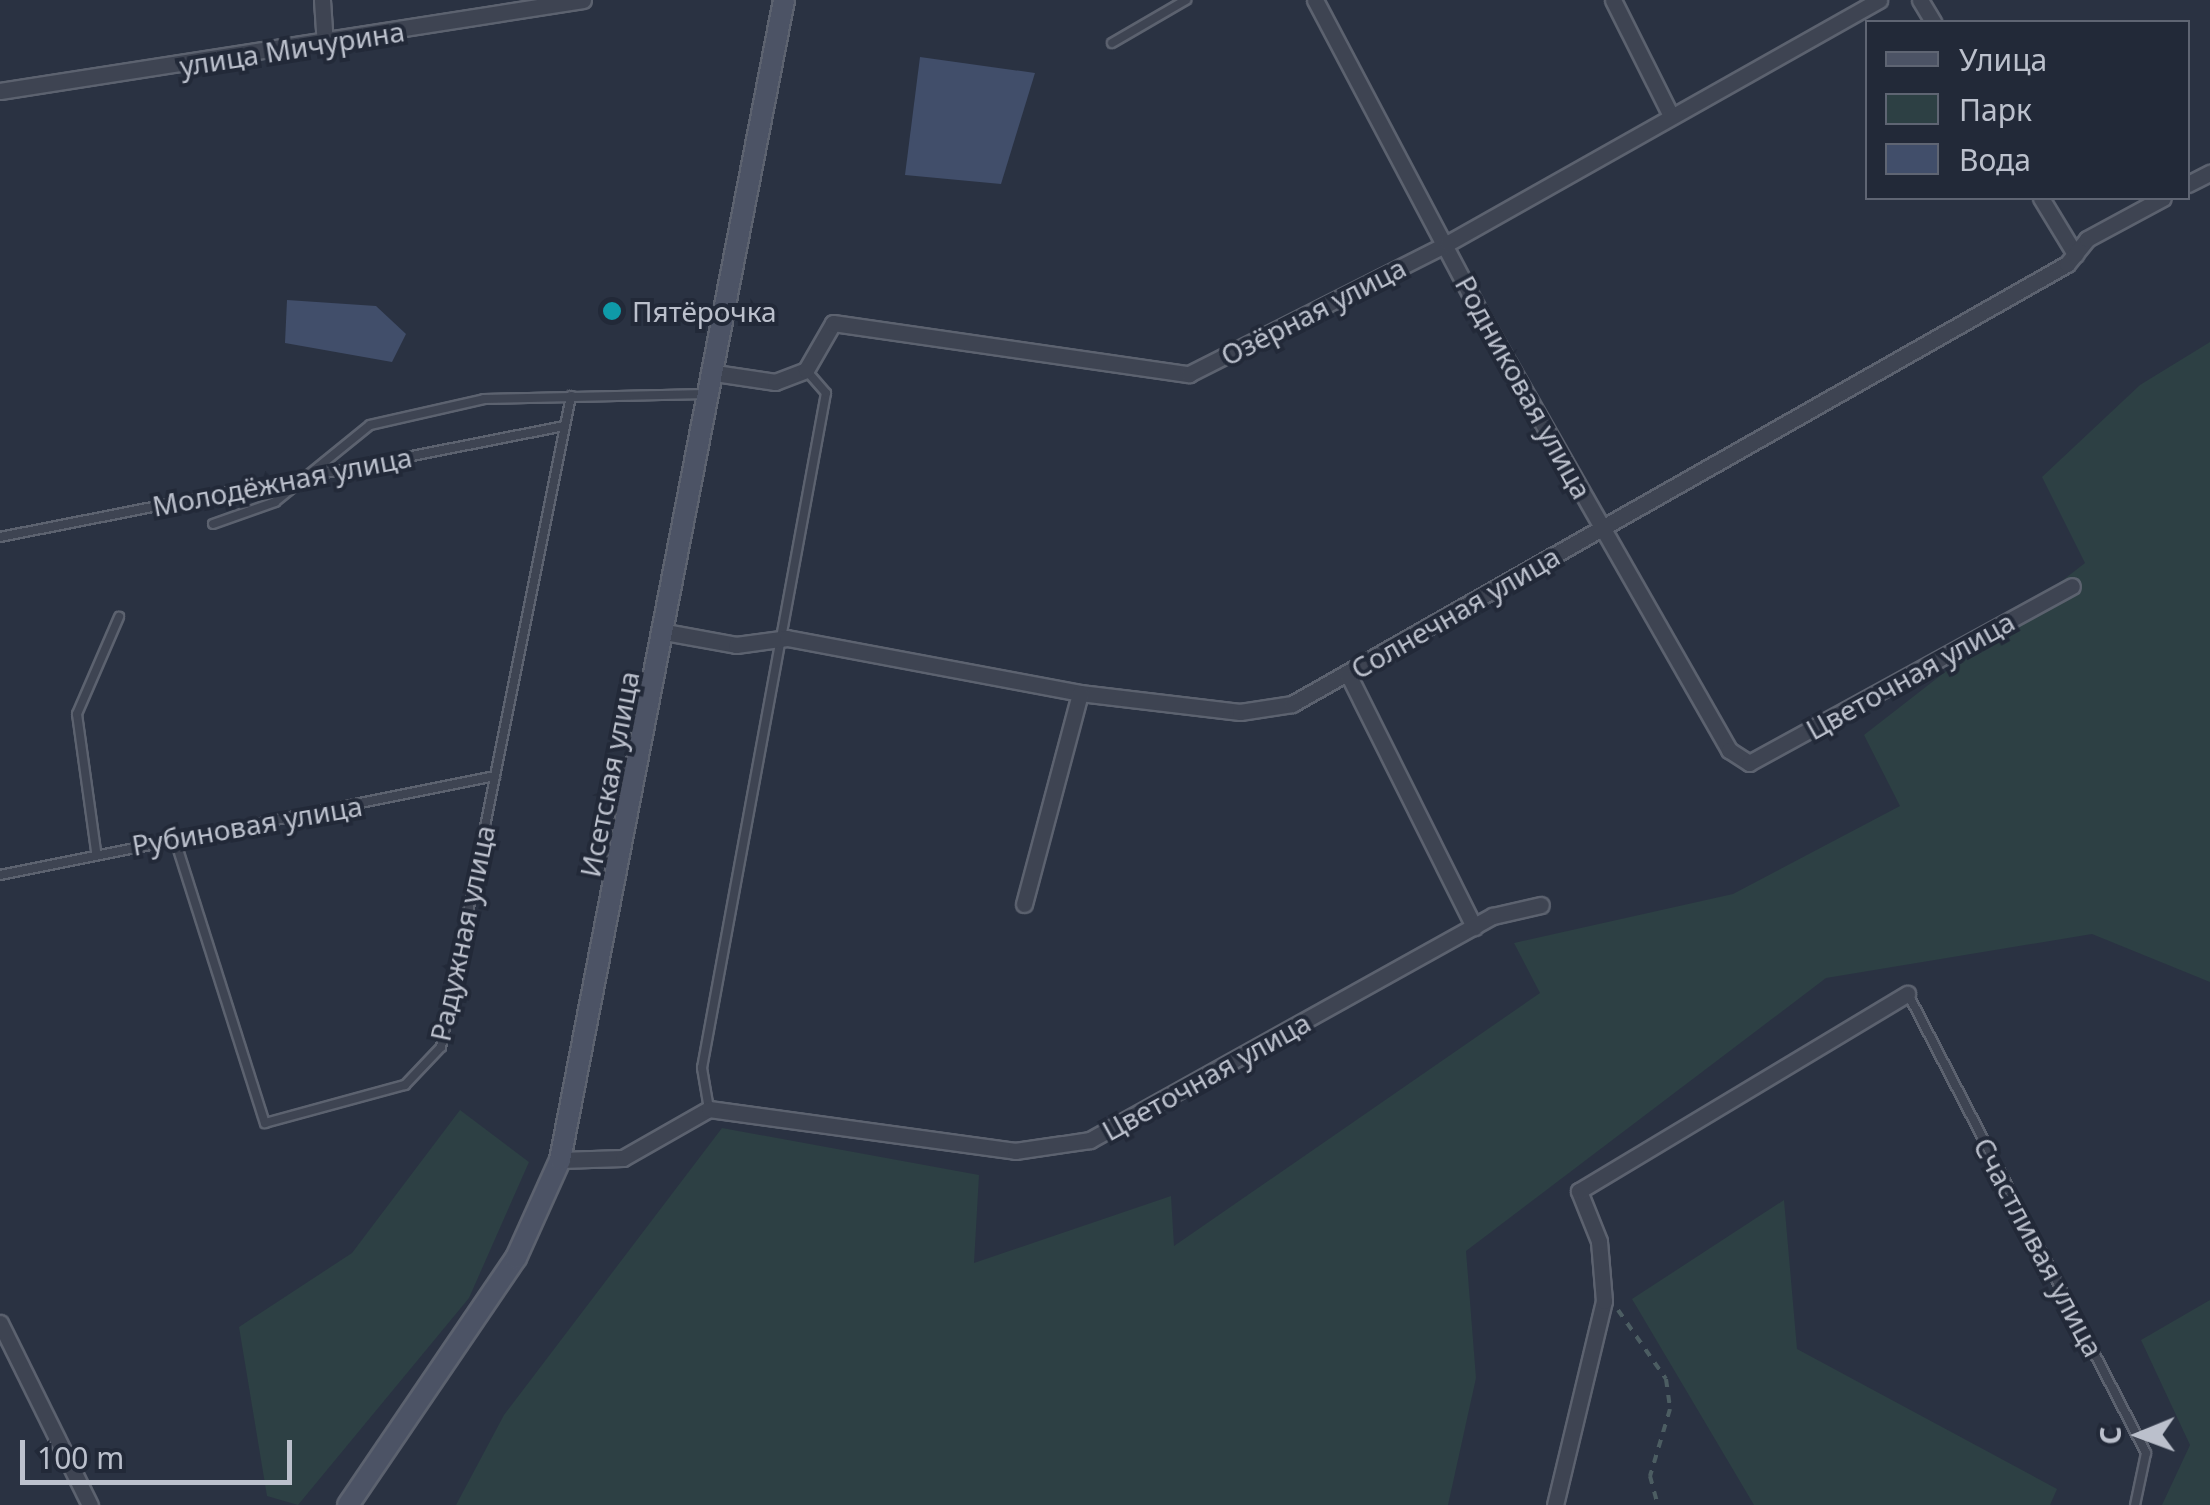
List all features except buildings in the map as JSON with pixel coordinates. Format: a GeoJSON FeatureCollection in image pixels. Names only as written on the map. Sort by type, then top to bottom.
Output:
{"type":"FeatureCollection","features":[{"type":"Feature","properties":{"kind":"main road","name":"Исетская улица"},"geometry":{"type":"LineString","coordinates":[[348,1505],[516,1258],[560,1160],[784,0]]}},
{"type":"Feature","properties":{"kind":"street"},"geometry":{"type":"LineString","coordinates":[[322,0],[325,46]]}},
{"type":"Feature","properties":{"kind":"street","name":"улица Мичурина"},"geometry":{"type":"LineString","coordinates":[[0,91],[325,46],[583,0]]}},
{"type":"Feature","properties":{"kind":"street","name":"Родниковая улица"},"geometry":{"type":"LineString","coordinates":[[1315,0],[1601,527],[1728,750],[1748,763]]}},
{"type":"Feature","properties":{"kind":"street"},"geometry":{"type":"LineString","coordinates":[[1612,0],[1670,114]]}},
{"type":"Feature","properties":{"kind":"street","name":"Озёрная улица"},"geometry":{"type":"LineString","coordinates":[[806,370],[834,323],[1190,374],[1448,243],[1670,114],[1879,0]]}},
{"type":"Feature","properties":{"kind":"street"},"geometry":{"type":"LineString","coordinates":[[2041,200],[2075,254]]}},
{"type":"Feature","properties":{"kind":"street","name":"Солнечная улица"},"geometry":{"type":"LineString","coordinates":[[665,632],[736,645],[787,638],[1080,694],[1240,712],[1292,704],[2075,254],[2160,200]]}},
{"type":"Feature","properties":{"kind":"street"},"geometry":{"type":"LineString","coordinates":[[713,383],[775,382],[806,370]]}},
{"type":"Feature","properties":{"kind":"street","name":"Цветочная улица"},"geometry":{"type":"LineString","coordinates":[[1748,763],[2072,586]]}},
{"type":"Feature","properties":{"kind":"street"},"geometry":{"type":"LineString","coordinates":[[1348,674],[1474,927]]}},
{"type":"Feature","properties":{"kind":"street"},"geometry":{"type":"LineString","coordinates":[[1024,904],[1080,694]]}},
{"type":"Feature","properties":{"kind":"street","name":"Цветочная улица"},"geometry":{"type":"LineString","coordinates":[[709,1109],[1015,1151],[1090,1140],[1474,927],[1542,905]]}},
{"type":"Feature","properties":{"kind":"street"},"geometry":{"type":"LineString","coordinates":[[1555,1505],[1604,1302],[1599,1241],[1579,1191],[1907,994]]}},
{"type":"Feature","properties":{"kind":"street"},"geometry":{"type":"LineString","coordinates":[[560,1160],[623,1158],[709,1109]]}},
{"type":"Feature","properties":{"kind":"street"},"geometry":{"type":"LineString","coordinates":[[0,1323],[90,1505]]}},
{"type":"Feature","properties":{"kind":"lane"},"geometry":{"type":"LineString","coordinates":[[1112,42],[1186,0]]}},
{"type":"Feature","properties":{"kind":"lane"},"geometry":{"type":"LineString","coordinates":[[709,1109],[702,1068],[787,638],[826,393],[806,370]]}},
{"type":"Feature","properties":{"kind":"lane"},"geometry":{"type":"LineString","coordinates":[[214,524],[266,507],[370,424],[466,401],[713,383]]}},
{"type":"Feature","properties":{"kind":"lane","name":"Радужная улица"},"geometry":{"type":"LineString","coordinates":[[176,843],[260,1116],[278,1125],[405,1085],[441,1047],[570,396]]}},
{"type":"Feature","properties":{"kind":"lane","name":"Молодёжная улица"},"geometry":{"type":"LineString","coordinates":[[0,537],[564,426]]}},
{"type":"Feature","properties":{"kind":"lane"},"geometry":{"type":"LineString","coordinates":[[96,851],[78,714],[119,617]]}},
{"type":"Feature","properties":{"kind":"lane","name":"Рубиновая улица"},"geometry":{"type":"LineString","coordinates":[[0,876],[96,851],[176,843],[496,776]]}},
{"type":"Feature","properties":{"kind":"lane","name":"Счастливая улица"},"geometry":{"type":"LineString","coordinates":[[1907,994],[2146,1453],[2134,1505]]}},
{"type":"Feature","properties":{"kind":"path"},"geometry":{"type":"LineString","coordinates":[[1604,1302],[1630,1318],[1666,1380],[1670,1409],[1650,1476],[1658,1505]]}},
{"type":"Feature","properties":{"kind":"green space"},"geometry":{"type":"Polygon","coordinates":[[[2210,342],[2210,982],[2092,934],[1826,978],[1466,1251],[1476,1378],[1448,1505],[456,1505],[504,1415],[722,1128],[979,1175],[974,1263],[1171,1196],[1174,1246],[1540,993],[1514,943],[1733,894],[1900,806],[1864,735],[2085,563],[2042,477],[2140,385],[2210,342]]]}},
{"type":"Feature","properties":{"kind":"green space"},"geometry":{"type":"Polygon","coordinates":[[[460,1110],[529,1162],[469,1298],[298,1505],[267,1496],[239,1327],[352,1253],[460,1110]]]}},
{"type":"Feature","properties":{"kind":"green space"},"geometry":{"type":"Polygon","coordinates":[[[1784,1200],[1797,1349],[2057,1489],[2050,1505],[1754,1505],[1632,1299],[1784,1200]]]}},
{"type":"Feature","properties":{"kind":"green space"},"geometry":{"type":"Polygon","coordinates":[[[2210,1300],[2210,1505],[2162,1505],[2190,1445],[2141,1340],[2210,1300]]]}},
{"type":"Feature","properties":{"kind":"water"},"geometry":{"type":"Polygon","coordinates":[[[920,57],[1035,73],[1001,184],[905,175],[920,57]]]}},
{"type":"Feature","properties":{"kind":"water"},"geometry":{"type":"Polygon","coordinates":[[[287,300],[376,306],[406,334],[392,362],[285,343],[287,300]]]}},
{"type":"Feature","properties":{"kind":"place","name":"Пятёрочка"},"geometry":{"type":"Point","coordinates":[612,311]}}]}
